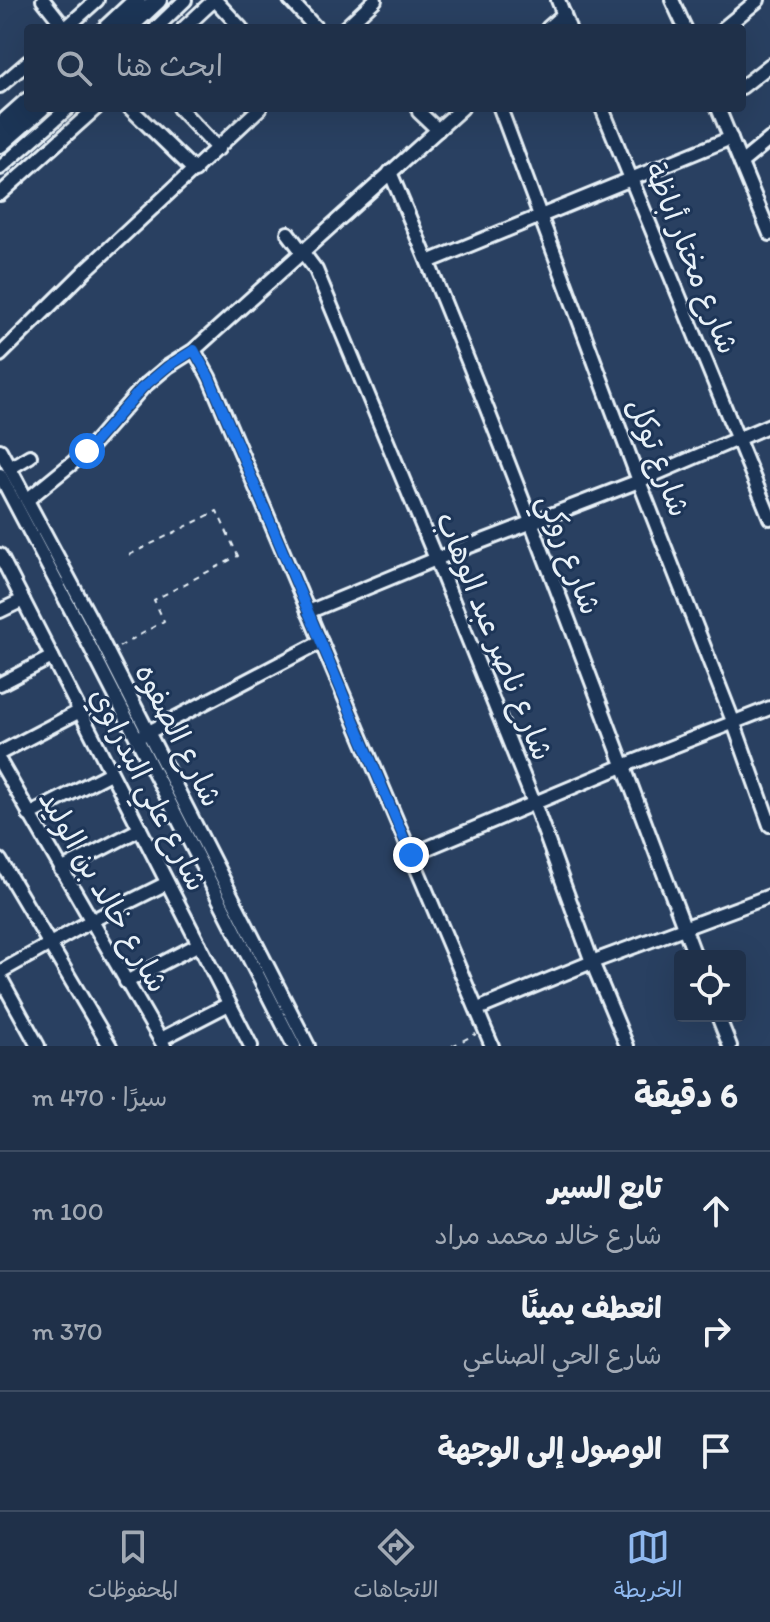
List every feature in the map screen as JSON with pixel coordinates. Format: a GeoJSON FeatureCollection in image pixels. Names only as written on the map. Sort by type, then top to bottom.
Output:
{"type":"FeatureCollection","features":[{"type":"Feature","properties":{"kind":"main road"},"geometry":{"type":"LineString","coordinates":[[116,24],[142,13],[158,0]]}},
{"type":"Feature","properties":{"kind":"main road"},"geometry":{"type":"LineString","coordinates":[[0,126],[24,105]]}},
{"type":"Feature","properties":{"kind":"main road"},"geometry":{"type":"LineString","coordinates":[[0,144],[36,112]]}},
{"type":"Feature","properties":{"kind":"street"},"geometry":{"type":"LineString","coordinates":[[43,0],[62,24]]}},
{"type":"Feature","properties":{"kind":"street"},"geometry":{"type":"LineString","coordinates":[[70,24],[97,0]]}},
{"type":"Feature","properties":{"kind":"street"},"geometry":{"type":"LineString","coordinates":[[166,24],[185,0]]}},
{"type":"Feature","properties":{"kind":"street"},"geometry":{"type":"LineString","coordinates":[[188,24],[215,0],[237,24]]}},
{"type":"Feature","properties":{"kind":"street"},"geometry":{"type":"LineString","coordinates":[[290,0],[312,24]]}},
{"type":"Feature","properties":{"kind":"street"},"geometry":{"type":"LineString","coordinates":[[558,0],[568,24]]}},
{"type":"Feature","properties":{"kind":"street"},"geometry":{"type":"LineString","coordinates":[[672,0],[683,24]]}},
{"type":"Feature","properties":{"kind":"street"},"geometry":{"type":"LineString","coordinates":[[729,24],[758,0]]}},
{"type":"Feature","properties":{"kind":"street"},"geometry":{"type":"LineString","coordinates":[[349,24],[370,1]]}},
{"type":"Feature","properties":{"kind":"street"},"geometry":{"type":"LineString","coordinates":[[553,24],[564,14]]}},
{"type":"Feature","properties":{"kind":"street"},"geometry":{"type":"LineString","coordinates":[[0,86],[24,65]]}},
{"type":"Feature","properties":{"kind":"street"},"geometry":{"type":"LineString","coordinates":[[746,84],[770,65]]}},
{"type":"Feature","properties":{"kind":"street"},"geometry":{"type":"LineString","coordinates":[[0,168],[63,112]]}},
{"type":"Feature","properties":{"kind":"street"},"geometry":{"type":"LineString","coordinates":[[0,194],[92,112]]}},
{"type":"Feature","properties":{"kind":"street"},"geometry":{"type":"LineString","coordinates":[[134,112],[195,171]]}},
{"type":"Feature","properties":{"kind":"street"},"geometry":{"type":"LineString","coordinates":[[183,112],[218,149]]}},
{"type":"Feature","properties":{"kind":"street"},"geometry":{"type":"LineString","coordinates":[[0,355],[86,270],[218,149],[251,112]]}},
{"type":"Feature","properties":{"kind":"street"},"geometry":{"type":"LineString","coordinates":[[419,112],[438,130]]}},
{"type":"Feature","properties":{"kind":"street"},"geometry":{"type":"LineString","coordinates":[[27,500],[87,451],[150,373],[194,350],[458,112]]}},
{"type":"Feature","properties":{"kind":"street","name":"شارع توكل"},"geometry":{"type":"LineString","coordinates":[[502,112],[770,825]]}},
{"type":"Feature","properties":{"kind":"street","name":"شارع مختار أباظة"},"geometry":{"type":"LineString","coordinates":[[604,112],[770,518]]}},
{"type":"Feature","properties":{"kind":"street"},"geometry":{"type":"LineString","coordinates":[[720,112],[741,163],[766,210],[770,234]]}},
{"type":"Feature","properties":{"kind":"street"},"geometry":{"type":"LineString","coordinates":[[428,262],[731,138]]}},
{"type":"Feature","properties":{"kind":"street"},"geometry":{"type":"LineString","coordinates":[[741,163],[770,139]]}},
{"type":"Feature","properties":{"kind":"street","name":"شارع روكي"},"geometry":{"type":"LineString","coordinates":[[390,172],[531,523],[693,950]]}},
{"type":"Feature","properties":{"kind":"street","name":"شارع ناصر عبد الوهاب"},"geometry":{"type":"LineString","coordinates":[[288,233],[316,270],[534,803],[592,962],[627,1046]]}},
{"type":"Feature","properties":{"kind":"street"},"geometry":{"type":"LineString","coordinates":[[194,350],[209,377],[492,1046]]}},
{"type":"Feature","properties":{"kind":"street"},"geometry":{"type":"LineString","coordinates":[[308,612],[639,481],[770,425]]}},
{"type":"Feature","properties":{"kind":"street","name":"شارع الصفوه"},"geometry":{"type":"LineString","coordinates":[[0,450],[5,471],[308,1046]]}},
{"type":"Feature","properties":{"kind":"street"},"geometry":{"type":"LineString","coordinates":[[5,471],[30,456]]}},
{"type":"Feature","properties":{"kind":"street","name":"شارع الصفوه"},"geometry":{"type":"LineString","coordinates":[[5,471],[27,500],[108,653],[142,735],[294,1046]]}},
{"type":"Feature","properties":{"kind":"street","name":"شارع علي البدراوي"},"geometry":{"type":"LineString","coordinates":[[0,555],[251,1046]]}},
{"type":"Feature","properties":{"kind":"street"},"geometry":{"type":"LineString","coordinates":[[0,611],[23,600]]}},
{"type":"Feature","properties":{"kind":"street"},"geometry":{"type":"LineString","coordinates":[[142,735],[321,642]]}},
{"type":"Feature","properties":{"kind":"street"},"geometry":{"type":"LineString","coordinates":[[0,684],[52,657]]}},
{"type":"Feature","properties":{"kind":"street"},"geometry":{"type":"LineString","coordinates":[[411,855],[770,708]]}},
{"type":"Feature","properties":{"kind":"street"},"geometry":{"type":"LineString","coordinates":[[0,753],[80,711]]}},
{"type":"Feature","properties":{"kind":"street","name":"شارع خالد بن الوليد"},"geometry":{"type":"LineString","coordinates":[[0,762],[5,784],[29,815],[162,1043]]}},
{"type":"Feature","properties":{"kind":"street"},"geometry":{"type":"LineString","coordinates":[[29,815],[110,773]]}},
{"type":"Feature","properties":{"kind":"street"},"geometry":{"type":"LineString","coordinates":[[61,870],[140,829]]}},
{"type":"Feature","properties":{"kind":"street"},"geometry":{"type":"LineString","coordinates":[[0,860],[110,1046]]}},
{"type":"Feature","properties":{"kind":"street"},"geometry":{"type":"LineString","coordinates":[[38,1046],[0,974],[91,921],[167,883]]}},
{"type":"Feature","properties":{"kind":"street"},"geometry":{"type":"LineString","coordinates":[[478,1009],[592,962],[770,896]]}},
{"type":"Feature","properties":{"kind":"street"},"geometry":{"type":"LineString","coordinates":[[126,982],[199,944]]}},
{"type":"Feature","properties":{"kind":"street"},"geometry":{"type":"LineString","coordinates":[[162,1043],[229,1004]]}},
{"type":"Feature","properties":{"kind":"street"},"geometry":{"type":"LineString","coordinates":[[720,1022],[730,1046]]}},
{"type":"Feature","properties":{"kind":"path"},"geometry":{"type":"LineString","coordinates":[[108,653],[164,621],[154,600],[238,556],[217,511],[129,555]]}},
{"type":"Feature","properties":{"kind":"path"},"geometry":{"type":"LineString","coordinates":[[452,1046],[485,1029]]}},
{"type":"Feature","properties":{"kind":"route"},"geometry":{"type":"LineString","coordinates":[[87,451],[142,388],[194,350],[209,377],[411,855]]}}]}
